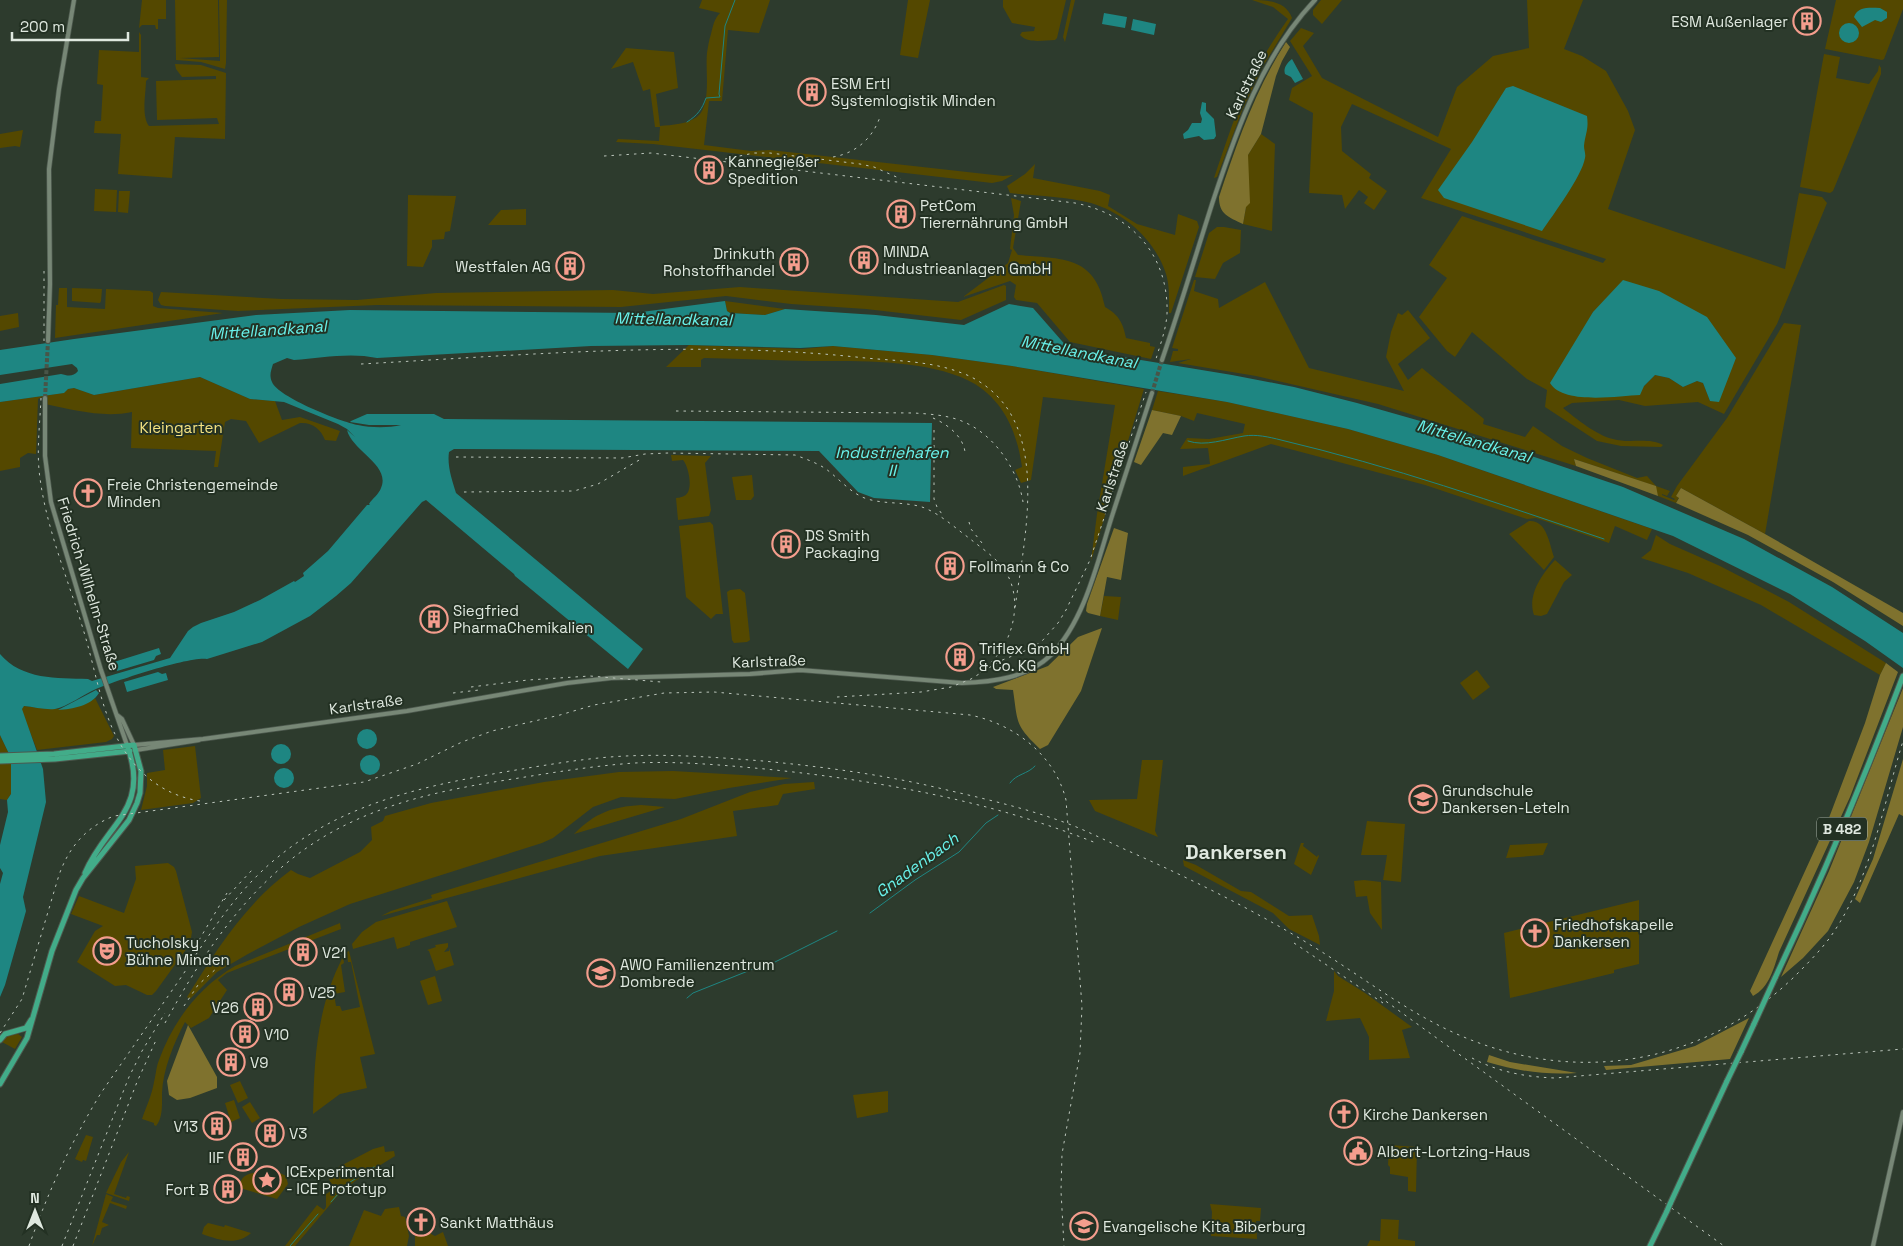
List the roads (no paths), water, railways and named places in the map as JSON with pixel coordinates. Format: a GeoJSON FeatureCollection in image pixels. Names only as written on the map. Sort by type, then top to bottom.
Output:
{"type":"FeatureCollection","features":[{"type":"Feature","properties":{"kind":"main road","name":"B 482"},"geometry":{"type":"LineString","coordinates":[[1650,1246],[1820,882],[1903,677]]}},
{"type":"Feature","properties":{"kind":"main road"},"geometry":{"type":"LineString","coordinates":[[0,761],[135,747]]}},
{"type":"Feature","properties":{"kind":"main road","name":"Friedrich-Wilhelm-Straße"},"geometry":{"type":"LineString","coordinates":[[0,1084],[29,1032],[52,951],[71,902],[83,878],[119,827],[133,813],[140,793],[140,765],[135,747]]}},
{"type":"Feature","properties":{"kind":"main road","name":"Friedrich-Wilhelm-Straße"},"geometry":{"type":"LineString","coordinates":[[119,827],[133,788],[133,768],[128,748]]}},
{"type":"Feature","properties":{"kind":"main road"},"geometry":{"type":"LineString","coordinates":[[0,756],[54,756]]}},
{"type":"Feature","properties":{"kind":"main road"},"geometry":{"type":"LineString","coordinates":[[0,1040],[5,1034],[26,1028],[32,1018]]}},
{"type":"Feature","properties":{"kind":"main road"},"geometry":{"type":"LineString","coordinates":[[18,1031],[24,1034],[24,1042]]}},
{"type":"Feature","properties":{"kind":"street"},"geometry":{"type":"LineString","coordinates":[[48,341],[50,284],[49,169],[59,89],[74,0]]}},
{"type":"Feature","properties":{"kind":"street","name":"Karlstraße"},"geometry":{"type":"LineString","coordinates":[[1162,360],[1246,109],[1265,69],[1285,37],[1315,0]]}},
{"type":"Feature","properties":{"kind":"street","name":"Karlstraße"},"geometry":{"type":"LineString","coordinates":[[135,747],[420,709],[567,683],[611,678],[750,674],[800,670],[962,683],[987,682],[1013,676],[1040,663],[1050,655],[1075,622],[1098,559],[1152,393]]}},
{"type":"Feature","properties":{"kind":"street","name":"Friedrich-Wilhelm-Straße"},"geometry":{"type":"LineString","coordinates":[[45,398],[45,456],[50,502],[128,748]]}},
{"type":"Feature","properties":{"kind":"street","name":"Friedrich-Wilhelm-Straße"},"geometry":{"type":"LineString","coordinates":[[117,715],[122,719],[135,747]]}},
{"type":"Feature","properties":{"kind":"street"},"geometry":{"type":"LineString","coordinates":[[1874,1246],[1903,1112]]}},
{"type":"Feature","properties":{"kind":"water"},"geometry":{"type":"Polygon","coordinates":[[[1880,8],[1887,12],[1887,18],[1881,22],[1875,20],[1862,27],[1854,17],[1861,9],[1880,8]]]}},
{"type":"Feature","properties":{"kind":"water"},"geometry":{"type":"Polygon","coordinates":[[[1104,13],[1127,17],[1125,28],[1102,24],[1104,13]]]}},
{"type":"Feature","properties":{"kind":"water"},"geometry":{"type":"Polygon","coordinates":[[[1133,19],[1156,24],[1154,35],[1131,30],[1133,19]]]}},
{"type":"Feature","properties":{"kind":"water"},"geometry":{"type":"Polygon","coordinates":[[[1849,23],[1856,26],[1859,33],[1856,40],[1849,43],[1842,40],[1839,33],[1842,26],[1849,23]]]}},
{"type":"Feature","properties":{"kind":"water"},"geometry":{"type":"Polygon","coordinates":[[[1292,59],[1303,79],[1295,83],[1291,77],[1285,74],[1286,66],[1292,59]]]}},
{"type":"Feature","properties":{"kind":"water"},"geometry":{"type":"Polygon","coordinates":[[[1513,86],[1587,116],[1583,166],[1542,231],[1444,198],[1438,190],[1472,142],[1506,88],[1513,86]]]}},
{"type":"Feature","properties":{"kind":"water"},"geometry":{"type":"Polygon","coordinates":[[[1202,102],[1206,103],[1206,111],[1214,119],[1216,136],[1214,139],[1204,140],[1199,136],[1184,139],[1183,134],[1192,123],[1201,123],[1202,102]]]}},
{"type":"Feature","properties":{"kind":"water"},"geometry":{"type":"Polygon","coordinates":[[[1623,280],[1659,291],[1707,317],[1736,358],[1719,402],[1710,401],[1703,383],[1697,381],[1683,387],[1669,378],[1655,375],[1644,386],[1640,395],[1618,397],[1578,397],[1557,390],[1550,383],[1593,312],[1623,280]]]}},
{"type":"Feature","properties":{"kind":"water"},"geometry":{"type":"Polygon","coordinates":[[[725,301],[727,311],[730,313],[765,315],[785,309],[876,315],[964,325],[1009,304],[1033,308],[1068,348],[1294,387],[1466,434],[1623,487],[1744,539],[1832,587],[1903,633],[1903,668],[1865,641],[1790,594],[1673,536],[1438,455],[1348,429],[1227,402],[1012,366],[932,355],[833,346],[800,348],[689,345],[591,346],[377,358],[346,355],[294,360],[287,358],[273,364],[271,377],[272,382],[277,388],[297,401],[325,414],[350,423],[369,427],[401,425],[369,425],[350,422],[367,414],[434,414],[444,419],[932,423],[930,502],[874,498],[858,492],[819,451],[454,449],[449,452],[449,462],[456,493],[643,649],[628,669],[426,500],[422,502],[351,583],[336,596],[310,616],[262,642],[207,659],[185,661],[135,675],[96,689],[60,708],[47,709],[24,706],[22,709],[43,769],[46,802],[23,897],[26,911],[0,997],[0,884],[3,873],[0,868],[0,845],[8,812],[7,800],[11,794],[11,758],[0,735],[0,654],[19,669],[29,673],[52,678],[88,679],[92,681],[170,658],[188,631],[193,627],[234,612],[304,576],[303,573],[328,551],[367,505],[370,505],[380,490],[383,480],[381,472],[350,438],[347,430],[355,437],[347,429],[284,402],[250,399],[200,377],[94,395],[74,388],[68,389],[64,393],[0,402],[0,384],[61,374],[70,376],[78,371],[72,364],[0,375],[0,350],[256,315],[350,310],[634,313],[725,301]]]}},
{"type":"Feature","properties":{"kind":"water"},"geometry":{"type":"Polygon","coordinates":[[[159,648],[161,654],[156,656],[154,660],[117,671],[114,662],[159,648]]]}},
{"type":"Feature","properties":{"kind":"water"},"geometry":{"type":"Polygon","coordinates":[[[158,672],[166,673],[168,680],[127,692],[124,682],[158,672]]]}},
{"type":"Feature","properties":{"kind":"water"},"geometry":{"type":"Polygon","coordinates":[[[96,690],[99,693],[86,704],[75,708],[58,710],[96,690]]]}},
{"type":"Feature","properties":{"kind":"water"},"geometry":{"type":"Polygon","coordinates":[[[367,729],[374,732],[377,739],[374,746],[367,749],[360,746],[357,739],[360,732],[367,729]]]}},
{"type":"Feature","properties":{"kind":"water"},"geometry":{"type":"Polygon","coordinates":[[[281,744],[288,747],[291,754],[288,761],[281,764],[274,761],[271,754],[274,747],[281,744]]]}},
{"type":"Feature","properties":{"kind":"water"},"geometry":{"type":"Polygon","coordinates":[[[370,755],[377,758],[380,765],[377,772],[370,775],[363,772],[360,765],[363,758],[370,755]]]}},
{"type":"Feature","properties":{"kind":"water"},"geometry":{"type":"Polygon","coordinates":[[[284,768],[291,771],[294,778],[291,785],[284,788],[277,785],[274,778],[277,771],[284,768]]]}},
{"type":"Feature","properties":{"kind":"waterway"},"geometry":{"type":"LineString","coordinates":[[687,122],[699,112],[706,98],[720,97],[725,26],[735,0]]}},
{"type":"Feature","properties":{"kind":"waterway"},"geometry":{"type":"LineString","coordinates":[[1188,441],[1208,443],[1253,435],[1276,439],[1403,473],[1604,539]]}},
{"type":"Feature","properties":{"kind":"waterway","name":"Gnadenbach"},"geometry":{"type":"LineString","coordinates":[[1010,783],[1035,766]]}},
{"type":"Feature","properties":{"kind":"waterway","name":"Gnadenbach"},"geometry":{"type":"LineString","coordinates":[[870,913],[915,880],[959,852],[986,823],[998,815]]}},
{"type":"Feature","properties":{"kind":"waterway","name":"Gnadenbach"},"geometry":{"type":"LineString","coordinates":[[687,998],[693,993],[758,967],[771,964],[837,931]]}},
{"type":"Feature","properties":{"kind":"waterway","name":"Gnadenbach"},"geometry":{"type":"LineString","coordinates":[[331,1202],[347,1184],[374,1167]]}},
{"type":"Feature","properties":{"kind":"waterway","name":"Gnadenbach"},"geometry":{"type":"LineString","coordinates":[[290,1246],[318,1214]]}},
{"type":"Feature","properties":{"kind":"tunnel"},"geometry":{"type":"LineString","coordinates":[[45,398],[48,341]]}},
{"type":"Feature","properties":{"kind":"tunnel"},"geometry":{"type":"LineString","coordinates":[[1152,393],[1162,360]]}},
{"type":"Feature","properties":{"kind":"railway"},"geometry":{"type":"LineString","coordinates":[[833,157],[849,152],[862,144],[873,132],[880,117]]}},
{"type":"Feature","properties":{"kind":"railway"},"geometry":{"type":"LineString","coordinates":[[604,156],[651,153],[1075,203],[1095,209],[1129,227],[1143,240],[1154,256],[1161,273],[1166,293],[1167,314],[1156,359]]}},
{"type":"Feature","properties":{"kind":"railway"},"geometry":{"type":"LineString","coordinates":[[725,159],[754,153],[770,153],[860,164],[874,167],[901,179]]}},
{"type":"Feature","properties":{"kind":"railway"},"geometry":{"type":"LineString","coordinates":[[44,270],[44,341]]}},
{"type":"Feature","properties":{"kind":"railway"},"geometry":{"type":"LineString","coordinates":[[361,364],[547,353],[671,349],[733,350],[794,352],[908,362],[934,365],[966,375],[986,386],[998,396],[1018,429],[1025,453],[1028,505],[1015,608]]}},
{"type":"Feature","properties":{"kind":"railway"},"geometry":{"type":"LineString","coordinates":[[837,697],[921,692],[951,687],[971,679],[1000,661],[1032,648],[1042,641],[1058,623],[1066,610],[1090,560],[1146,392]]}},
{"type":"Feature","properties":{"kind":"railway"},"geometry":{"type":"LineString","coordinates":[[41,398],[38,461],[42,492],[52,534],[80,618],[106,712],[118,740],[141,771],[167,790],[188,799],[200,801]]}},
{"type":"Feature","properties":{"kind":"railway"},"geometry":{"type":"LineString","coordinates":[[676,411],[914,413],[954,418],[983,433],[1002,453],[1016,477],[1023,502]]}},
{"type":"Feature","properties":{"kind":"railway"},"geometry":{"type":"LineString","coordinates":[[933,418],[954,431],[964,446],[965,452]]}},
{"type":"Feature","properties":{"kind":"railway"},"geometry":{"type":"LineString","coordinates":[[934,430],[934,499],[944,517]]}},
{"type":"Feature","properties":{"kind":"railway"},"geometry":{"type":"LineString","coordinates":[[456,457],[622,458],[668,453],[795,455],[826,469],[862,497],[922,507],[946,521],[991,556],[1003,568],[1012,586],[1015,607],[1008,638],[998,655],[978,674]]}},
{"type":"Feature","properties":{"kind":"railway"},"geometry":{"type":"LineString","coordinates":[[464,492],[574,491],[598,484],[641,459]]}},
{"type":"Feature","properties":{"kind":"railway"},"geometry":{"type":"LineString","coordinates":[[969,522],[971,529],[982,543]]}},
{"type":"Feature","properties":{"kind":"railway"},"geometry":{"type":"LineString","coordinates":[[471,687],[528,680],[590,676],[661,682]]}},
{"type":"Feature","properties":{"kind":"railway"},"geometry":{"type":"LineString","coordinates":[[453,693],[479,690]]}},
{"type":"Feature","properties":{"kind":"railway"},"geometry":{"type":"LineString","coordinates":[[0,1033],[22,999],[63,865],[73,847],[87,832],[114,816],[364,782],[417,764],[462,742],[492,731],[594,705],[664,693],[714,692],[970,715],[1002,726],[1030,744],[1053,769],[1061,784],[1066,800],[1082,1006],[1080,1053],[1062,1154],[1061,1191],[1064,1246]]}},
{"type":"Feature","properties":{"kind":"railway"},"geometry":{"type":"LineString","coordinates":[[29,1246],[61,1168],[101,1093],[237,897],[278,857],[306,837],[336,820],[367,806],[433,786],[572,761],[667,755],[786,763],[856,772],[902,780],[979,798],[1043,815],[1087,831],[1218,894],[1287,931],[1401,1004],[1459,1035],[1503,1051],[1548,1060],[1592,1062],[1636,1058],[1679,1047],[1720,1030],[1758,1007],[1809,962],[1831,936],[1845,914],[1856,891],[1875,842],[1903,741]]}},
{"type":"Feature","properties":{"kind":"railway"},"geometry":{"type":"LineString","coordinates":[[165,1023],[193,974],[225,928],[262,885],[305,849],[327,835],[374,812],[423,797],[474,785],[567,770],[635,763],[684,763],[765,769],[849,779],[933,794],[1016,815],[1096,843]]}},
{"type":"Feature","properties":{"kind":"railway"},"geometry":{"type":"LineString","coordinates":[[224,900],[252,870]]}},
{"type":"Feature","properties":{"kind":"railway"},"geometry":{"type":"LineString","coordinates":[[199,940],[227,893]]}},
{"type":"Feature","properties":{"kind":"railway"},"geometry":{"type":"LineString","coordinates":[[1294,943],[1383,1003]]}},
{"type":"Feature","properties":{"kind":"railway"},"geometry":{"type":"LineString","coordinates":[[184,1006],[198,985],[217,968]]}},
{"type":"Feature","properties":{"kind":"railway"},"geometry":{"type":"LineString","coordinates":[[1380,997],[1724,1246]]}},
{"type":"Feature","properties":{"kind":"railway"},"geometry":{"type":"LineString","coordinates":[[62,1246],[129,1077],[165,1013]]}},
{"type":"Feature","properties":{"kind":"railway"},"geometry":{"type":"LineString","coordinates":[[73,1246],[137,1082],[157,1038]]}},
{"type":"Feature","properties":{"kind":"railway"},"geometry":{"type":"LineString","coordinates":[[1472,1058],[1512,1073],[1555,1078],[1903,1049]]}},
{"type":"Feature","properties":{"kind":"place","name":"ESM Außenlager"},"geometry":{"type":"Point","coordinates":[1807,21]}},
{"type":"Feature","properties":{"kind":"place","name":"ESM Ertl Systemlogistik Minden"},"geometry":{"type":"Point","coordinates":[812,92]}},
{"type":"Feature","properties":{"kind":"place","name":"Kannegießer Spedition"},"geometry":{"type":"Point","coordinates":[709,170]}},
{"type":"Feature","properties":{"kind":"place","name":"PetCom Tierernährung GmbH"},"geometry":{"type":"Point","coordinates":[901,214]}},
{"type":"Feature","properties":{"kind":"place","name":"MINDA Industrieanlagen GmbH"},"geometry":{"type":"Point","coordinates":[864,260]}},
{"type":"Feature","properties":{"kind":"place","name":"Drinkuth Rohstoffhandel"},"geometry":{"type":"Point","coordinates":[794,262]}},
{"type":"Feature","properties":{"kind":"place","name":"Westfalen AG"},"geometry":{"type":"Point","coordinates":[570,266]}},
{"type":"Feature","properties":{"kind":"place","name":"Freie Christengemeinde Minden"},"geometry":{"type":"Point","coordinates":[88,493]}},
{"type":"Feature","properties":{"kind":"place","name":"DS Smith Packaging"},"geometry":{"type":"Point","coordinates":[786,544]}},
{"type":"Feature","properties":{"kind":"place","name":"Follmann & Co"},"geometry":{"type":"Point","coordinates":[950,566]}},
{"type":"Feature","properties":{"kind":"place","name":"Siegfried PharmaChemikalien"},"geometry":{"type":"Point","coordinates":[434,619]}},
{"type":"Feature","properties":{"kind":"place","name":"Triflex GmbH & Co. KG"},"geometry":{"type":"Point","coordinates":[960,657]}},
{"type":"Feature","properties":{"kind":"place","name":"Grundschule Dankersen-Leteln"},"geometry":{"type":"Point","coordinates":[1423,799]}},
{"type":"Feature","properties":{"kind":"place","name":"Friedhofskapelle Dankersen"},"geometry":{"type":"Point","coordinates":[1535,933]}},
{"type":"Feature","properties":{"kind":"place","name":"Tucholsky Bühne Minden"},"geometry":{"type":"Point","coordinates":[107,951]}},
{"type":"Feature","properties":{"kind":"place","name":"V21"},"geometry":{"type":"Point","coordinates":[303,952]}},
{"type":"Feature","properties":{"kind":"place","name":"AWO Familienzentrum Dombrede"},"geometry":{"type":"Point","coordinates":[601,973]}},
{"type":"Feature","properties":{"kind":"place","name":"V25"},"geometry":{"type":"Point","coordinates":[289,992]}},
{"type":"Feature","properties":{"kind":"place","name":"V26"},"geometry":{"type":"Point","coordinates":[258,1007]}},
{"type":"Feature","properties":{"kind":"place","name":"V10"},"geometry":{"type":"Point","coordinates":[245,1034]}},
{"type":"Feature","properties":{"kind":"place","name":"V9"},"geometry":{"type":"Point","coordinates":[231,1062]}},
{"type":"Feature","properties":{"kind":"place","name":"Kirche Dankersen"},"geometry":{"type":"Point","coordinates":[1344,1114]}},
{"type":"Feature","properties":{"kind":"place","name":"V13"},"geometry":{"type":"Point","coordinates":[217,1126]}},
{"type":"Feature","properties":{"kind":"place","name":"V3"},"geometry":{"type":"Point","coordinates":[270,1133]}},
{"type":"Feature","properties":{"kind":"place","name":"Albert-Lortzing-Haus"},"geometry":{"type":"Point","coordinates":[1358,1151]}},
{"type":"Feature","properties":{"kind":"place","name":"IIF"},"geometry":{"type":"Point","coordinates":[243,1157]}},
{"type":"Feature","properties":{"kind":"place","name":"ICExperimental - ICE Prototyp"},"geometry":{"type":"Point","coordinates":[267,1180]}},
{"type":"Feature","properties":{"kind":"place","name":"Fort B"},"geometry":{"type":"Point","coordinates":[228,1189]}},
{"type":"Feature","properties":{"kind":"place","name":"Sankt Matthäus"},"geometry":{"type":"Point","coordinates":[421,1222]}},
{"type":"Feature","properties":{"kind":"place","name":"Evangelische Kita Biberburg"},"geometry":{"type":"Point","coordinates":[1084,1226]}},
{"type":"Feature","properties":{"kind":"district","name":"Dankersen"},"geometry":{"type":"Point","coordinates":[1236,852]}},
{"type":"Feature","properties":{"kind":"water label","name":"Mittellandkanal"},"geometry":{"type":"Point","coordinates":[673,319]}},
{"type":"Feature","properties":{"kind":"water label","name":"Mittellandkanal"},"geometry":{"type":"Point","coordinates":[268,330]}},
{"type":"Feature","properties":{"kind":"water label","name":"Mittellandkanal"},"geometry":{"type":"Point","coordinates":[1079,352]}},
{"type":"Feature","properties":{"kind":"water label","name":"Mittellandkanal"},"geometry":{"type":"Point","coordinates":[1474,441]}},
{"type":"Feature","properties":{"kind":"water label","name":"Industriehafen II"},"geometry":{"type":"Point","coordinates":[892,461]}},
{"type":"Feature","properties":{"kind":"park label","name":"Kleingarten"},"geometry":{"type":"Point","coordinates":[181,427]}}]}
